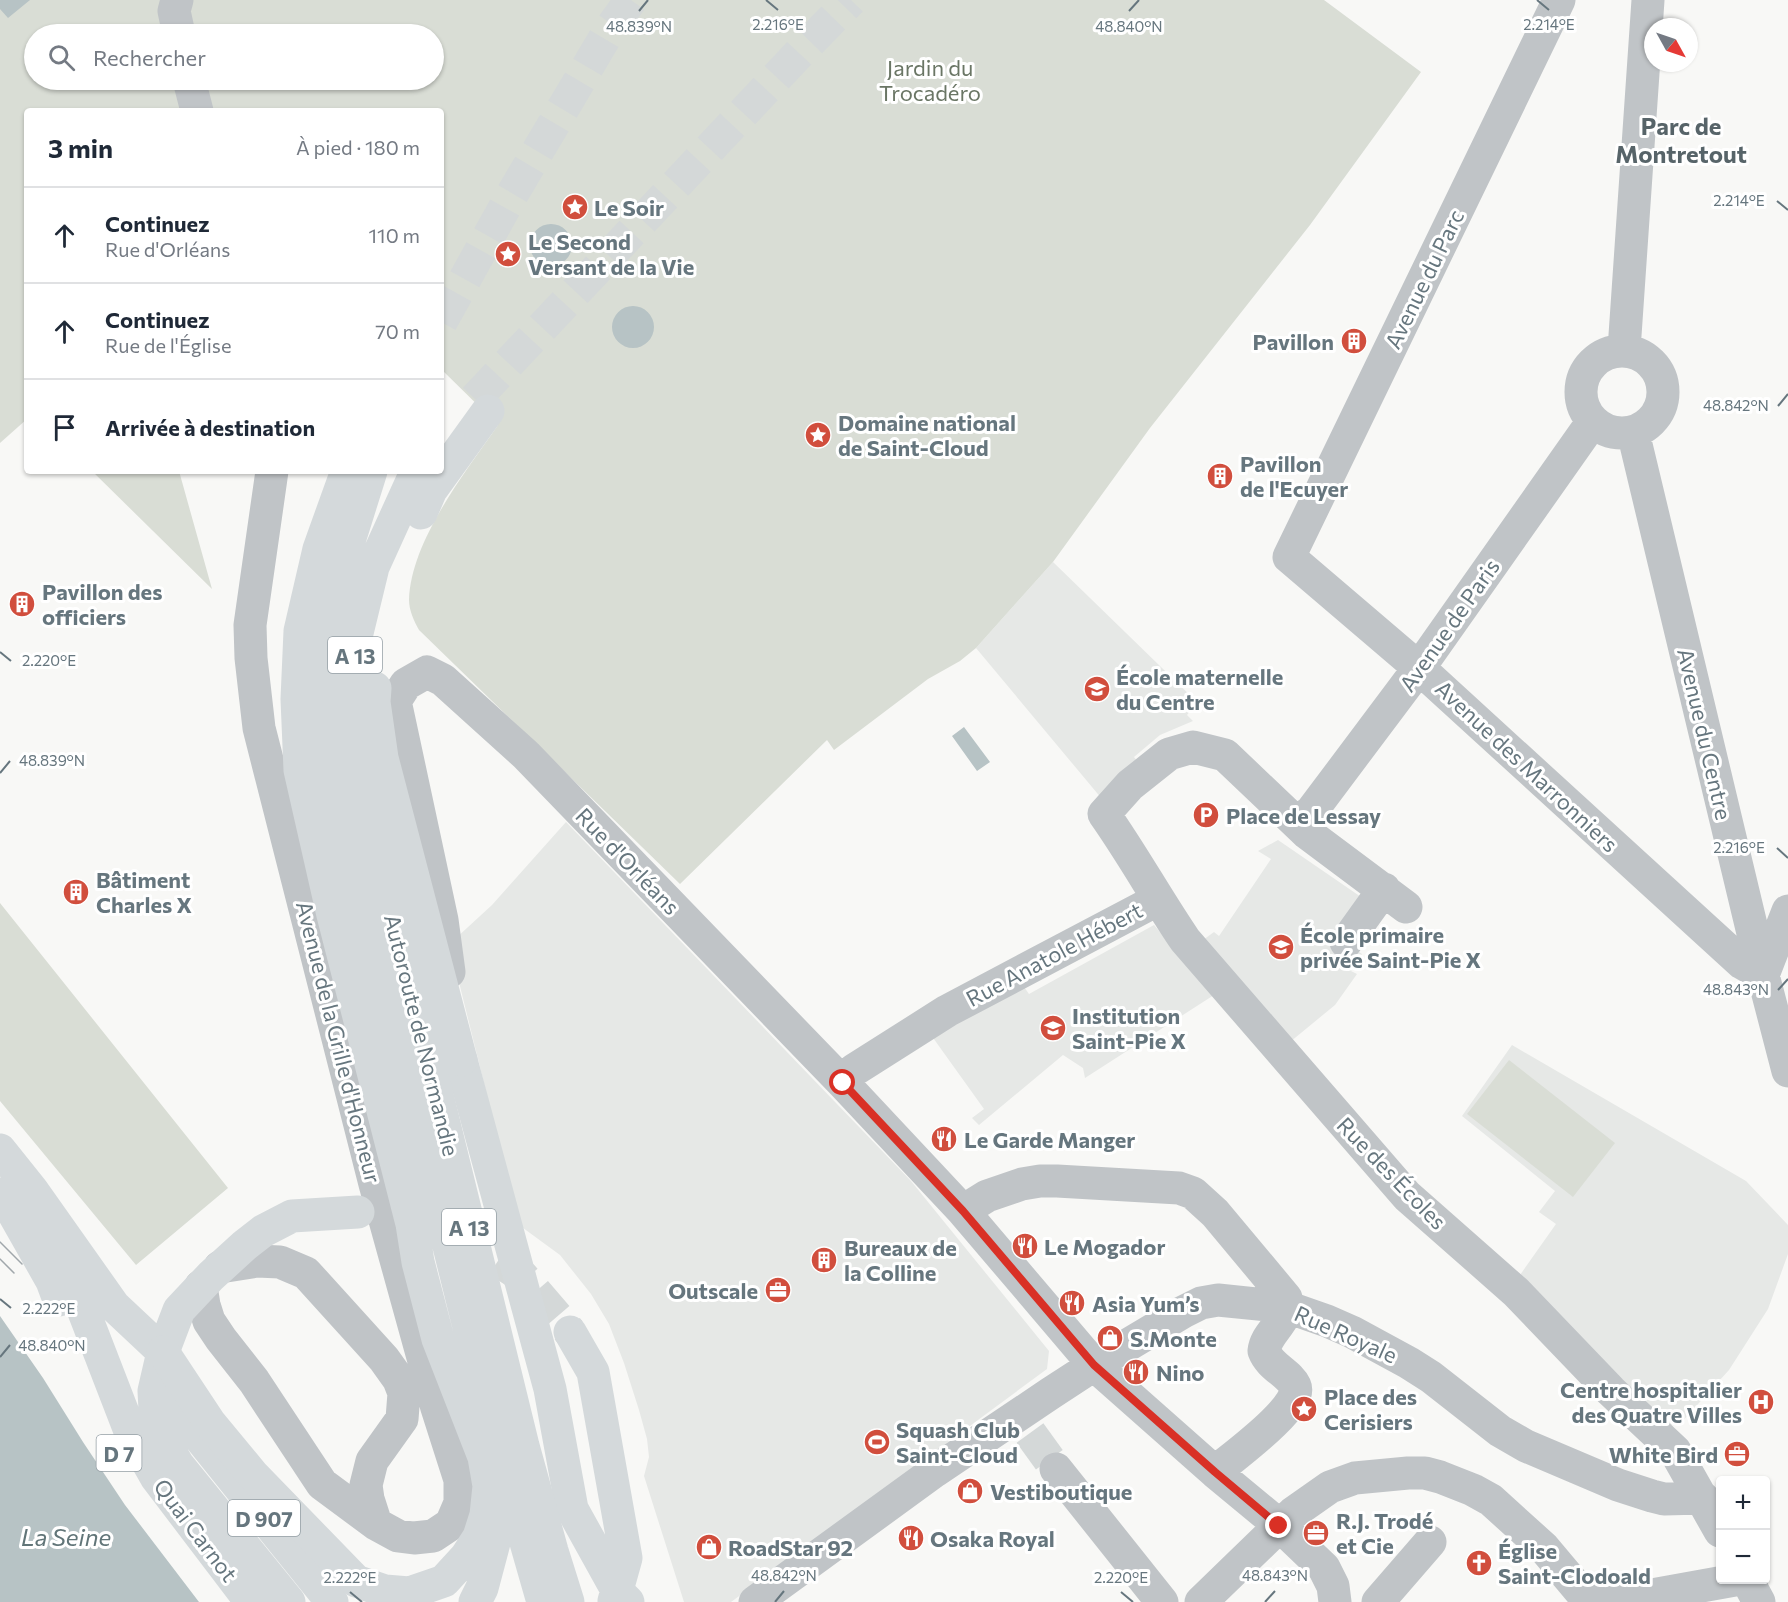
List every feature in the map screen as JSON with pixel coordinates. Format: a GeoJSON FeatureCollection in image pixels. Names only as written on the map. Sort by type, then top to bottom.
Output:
{"type":"FeatureCollection","features":[{"type":"Feature","properties":{"kind":"main road"},"geometry":{"type":"LineString","coordinates":[[444,441],[482,405],[444,468]]}},
{"type":"Feature","properties":{"kind":"main road"},"geometry":{"type":"LineString","coordinates":[[163,1352],[210,1423],[238,1458],[356,1581],[385,1591],[409,1593],[444,1581],[466,1557],[479,1537],[486,1515],[489,1486],[484,1456],[438,1339],[418,1262],[412,1224],[333,915],[300,770],[297,699],[300,631],[319,549],[346,474]]}},
{"type":"Feature","properties":{"kind":"main road","name":"Autoroute de Normandie"},"geometry":{"type":"LineString","coordinates":[[370,474],[344,557],[329,634],[327,700],[330,766],[365,853],[523,1446],[568,1602]]}},
{"type":"Feature","properties":{"kind":"main road","name":"Autoroute de Normandie"},"geometry":{"type":"LineString","coordinates":[[418,474],[412,481],[373,567],[356,637],[353,701],[365,853],[500,1452],[543,1602]]}},
{"type":"Feature","properties":{"kind":"main road"},"geometry":{"type":"LineString","coordinates":[[441,474],[393,573],[377,640],[374,702],[382,759],[550,1389],[572,1509],[620,1599]]}},
{"type":"Feature","properties":{"kind":"main road","name":"D 7"},"geometry":{"type":"LineString","coordinates":[[0,1150],[32,1190],[114,1306],[163,1352]]}},
{"type":"Feature","properties":{"kind":"main road","name":"Quai Carnot"},"geometry":{"type":"LineString","coordinates":[[32,1190],[70,1272],[130,1431],[156,1478],[251,1602]]}},
{"type":"Feature","properties":{"kind":"main road","name":"Quai Carnot"},"geometry":{"type":"LineString","coordinates":[[0,1194],[10,1207],[52,1281],[111,1438],[137,1489],[225,1602]]}},
{"type":"Feature","properties":{"kind":"main road","name":"Quai Carnot"},"geometry":{"type":"LineString","coordinates":[[289,1602],[178,1465],[156,1428],[154,1391],[163,1352],[178,1310],[263,1231],[292,1216],[358,1212]]}},
{"type":"Feature","properties":{"kind":"main road"},"geometry":{"type":"LineString","coordinates":[[412,1224],[427,1257],[496,1452],[502,1485],[501,1519],[476,1602]]}},
{"type":"Feature","properties":{"kind":"main road"},"geometry":{"type":"LineString","coordinates":[[570,1332],[593,1372],[627,1558],[620,1599]]}},
{"type":"Feature","properties":{"kind":"main road","name":"D 907"},"geometry":{"type":"LineString","coordinates":[[163,1352],[175,1399],[196,1433],[332,1602]]}},
{"type":"Feature","properties":{"kind":"main road"},"geometry":{"type":"LineString","coordinates":[[531,1602],[572,1509]]}},
{"type":"Feature","properties":{"kind":"street"},"geometry":{"type":"LineString","coordinates":[[177,0],[174,11],[177,24]]}},
{"type":"Feature","properties":{"kind":"street","name":"Avenue du Parc"},"geometry":{"type":"LineString","coordinates":[[1289,558],[1559,0]]}},
{"type":"Feature","properties":{"kind":"street"},"geometry":{"type":"LineString","coordinates":[[1624,350],[1648,0]]}},
{"type":"Feature","properties":{"kind":"street"},"geometry":{"type":"LineString","coordinates":[[192,90],[196,108]]}},
{"type":"Feature","properties":{"kind":"street"},"geometry":{"type":"LineString","coordinates":[[1624,350],[1644,356],[1653,363],[1660,376],[1663,396],[1659,409],[1646,425],[1633,432],[1621,433],[1607,430],[1587,414],[1581,400],[1581,386],[1587,368],[1598,358],[1610,352],[1624,350]]}},
{"type":"Feature","properties":{"kind":"street","name":"Avenue de Paris"},"geometry":{"type":"LineString","coordinates":[[1296,822],[1311,812],[1419,668],[1593,421]]}},
{"type":"Feature","properties":{"kind":"street","name":"Avenue du Centre"},"geometry":{"type":"LineString","coordinates":[[1633,432],[1788,1071]]}},
{"type":"Feature","properties":{"kind":"street","name":"Avenue de la Grille d'Honneur"},"geometry":{"type":"LineString","coordinates":[[211,1277],[204,1305],[209,1321],[254,1381],[322,1484],[376,1524],[398,1536],[414,1538],[433,1536],[451,1524],[460,1503],[460,1480],[437,1408],[375,1184],[260,728],[251,658],[250,625],[272,474]]}},
{"type":"Feature","properties":{"kind":"street","name":"Avenue des Marronniers"},"geometry":{"type":"LineString","coordinates":[[1289,558],[1419,668],[1742,963],[1763,975]]}},
{"type":"Feature","properties":{"kind":"street","name":"Rue d'Orléans"},"geometry":{"type":"LineString","coordinates":[[461,1060],[442,920],[395,701],[406,684],[427,672],[443,680],[526,755],[843,1083],[963,1211],[1094,1365],[1324,1568],[1333,1587],[1335,1602]]}},
{"type":"Feature","properties":{"kind":"street","name":"Rue Anatole Hébert"},"geometry":{"type":"LineString","coordinates":[[843,1083],[854,1070],[947,1011],[1157,900],[1126,846],[1104,814],[1130,785],[1169,754],[1193,747],[1225,755],[1307,833],[1395,898],[1346,942]]}},
{"type":"Feature","properties":{"kind":"street","name":"Rue des Écoles"},"geometry":{"type":"LineString","coordinates":[[1157,900],[1192,949],[1407,1196],[1516,1292],[1611,1391],[1675,1451],[1719,1530]]}},
{"type":"Feature","properties":{"kind":"street"},"geometry":{"type":"LineString","coordinates":[[1763,975],[1788,911]]}},
{"type":"Feature","properties":{"kind":"street"},"geometry":{"type":"LineString","coordinates":[[963,1211],[987,1196],[1022,1184],[1057,1181],[1179,1188],[1193,1193],[1215,1213],[1284,1294],[1287,1307],[1283,1319],[1267,1340],[1264,1351],[1269,1361],[1294,1385],[1296,1393],[1293,1401],[1272,1425],[1215,1472]]}},
{"type":"Feature","properties":{"kind":"street"},"geometry":{"type":"LineString","coordinates":[[211,1277],[257,1261],[280,1262],[306,1274],[384,1359],[399,1380],[404,1393],[402,1419],[372,1461],[366,1485],[376,1524]]}},
{"type":"Feature","properties":{"kind":"street","name":"Rue Royale"},"geometry":{"type":"LineString","coordinates":[[755,1602],[935,1472],[1023,1424],[1094,1365],[1183,1312],[1218,1300],[1287,1307],[1327,1321],[1409,1363],[1431,1377],[1500,1431],[1526,1446],[1618,1485],[1646,1494],[1664,1499],[1703,1498]]}},
{"type":"Feature","properties":{"kind":"street"},"geometry":{"type":"LineString","coordinates":[[1056,1469],[1162,1602]]}},
{"type":"Feature","properties":{"kind":"street"},"geometry":{"type":"LineString","coordinates":[[1201,1602],[1279,1526],[1330,1486],[1376,1475],[1408,1473],[1425,1473],[1440,1477],[1473,1490],[1496,1503],[1544,1548],[1581,1593],[1596,1602]]}},
{"type":"Feature","properties":{"kind":"street"},"geometry":{"type":"LineString","coordinates":[[1378,1602],[1430,1542]]}},
{"type":"Feature","properties":{"kind":"street"},"geometry":{"type":"LineString","coordinates":[[1612,1602],[1716,1583]]}},
{"type":"Feature","properties":{"kind":"street"},"geometry":{"type":"LineString","coordinates":[[1749,1584],[1759,1602]]}},
{"type":"Feature","properties":{"kind":"shaded area","name":"École maternelle du Centre"},"geometry":{"type":"Polygon","coordinates":[[[1053,562],[1197,702],[1187,715],[1193,721],[1160,735],[1134,757],[1137,761],[1102,799],[976,648],[1053,562]]]}},
{"type":"Feature","properties":{"kind":"shaded area","name":"Bureaux de la Colline"},"geometry":{"type":"Polygon","coordinates":[[[566,822],[911,1181],[1049,1351],[1047,1369],[731,1602],[684,1602],[644,1476],[649,1457],[647,1439],[624,1363],[609,1324],[591,1294],[560,1255],[519,1225],[456,970],[455,939],[492,905],[566,822]]]}},
{"type":"Feature","properties":{"kind":"shaded area","name":"École primaire privée Saint-Pie X"},"geometry":{"type":"Polygon","coordinates":[[[1278,840],[1364,899],[1338,937],[1362,954],[1351,971],[1357,974],[1335,1005],[1290,1042],[1203,940],[1214,932],[1219,936],[1271,859],[1258,851],[1278,840]]]}},
{"type":"Feature","properties":{"kind":"shaded area","name":"Institution Saint-Pie X"},"geometry":{"type":"Polygon","coordinates":[[[1154,925],[1214,995],[1085,1078],[1083,1068],[1063,1055],[979,1125],[972,1118],[984,1109],[931,1035],[1022,984],[1029,994],[1154,925]]]}},
{"type":"Feature","properties":{"kind":"shaded area"},"geometry":{"type":"Polygon","coordinates":[[[1512,1045],[1746,1181],[1788,1225],[1788,1254],[1768,1309],[1729,1370],[1678,1426],[1663,1424],[1520,1275],[1556,1224],[1539,1212],[1555,1191],[1462,1116],[1512,1045]]]}},
{"type":"Feature","properties":{"kind":"green space","name":"Domaine national de Saint-Cloud"},"geometry":{"type":"Polygon","coordinates":[[[0,0],[1324,0],[1421,72],[1310,225],[1150,428],[1053,562],[976,648],[960,661],[928,679],[834,750],[827,740],[680,884],[419,630],[411,612],[409,600],[412,577],[429,531],[456,486],[498,425],[444,372],[444,108],[24,108],[24,422],[0,443],[0,0]]]}},
{"type":"Feature","properties":{"kind":"green space"},"geometry":{"type":"Polygon","coordinates":[[[95,474],[180,474],[212,589],[95,474]]]}},
{"type":"Feature","properties":{"kind":"green space"},"geometry":{"type":"Polygon","coordinates":[[[0,903],[228,1188],[136,1265],[0,1101],[0,903]]]}},
{"type":"Feature","properties":{"kind":"green space"},"geometry":{"type":"Polygon","coordinates":[[[1509,1060],[1615,1143],[1573,1197],[1467,1114],[1509,1060]]]}},
{"type":"Feature","properties":{"kind":"water"},"geometry":{"type":"Polygon","coordinates":[[[0,0],[30,0],[8,18],[0,9],[0,0]]]}},
{"type":"Feature","properties":{"kind":"water"},"geometry":{"type":"Polygon","coordinates":[[[551,224],[559,225],[566,230],[571,237],[571,253],[566,260],[559,265],[551,266],[543,265],[536,260],[531,253],[530,245],[531,237],[536,230],[543,225],[551,224]]]}},
{"type":"Feature","properties":{"kind":"water"},"geometry":{"type":"Polygon","coordinates":[[[633,306],[641,307],[648,312],[653,319],[653,335],[648,342],[641,347],[633,348],[625,347],[618,342],[613,335],[612,327],[613,319],[618,312],[625,307],[633,306]]]}},
{"type":"Feature","properties":{"kind":"water"},"geometry":{"type":"Polygon","coordinates":[[[964,727],[990,762],[977,771],[952,736],[964,727]]]}},
{"type":"Feature","properties":{"kind":"water","name":"La Seine"},"geometry":{"type":"Polygon","coordinates":[[[0,1316],[125,1505],[199,1602],[0,1602],[0,1316]]]}},
{"type":"Feature","properties":{"kind":"tunnel"},"geometry":{"type":"LineString","coordinates":[[444,317],[510,198],[610,29],[631,0]]}},
{"type":"Feature","properties":{"kind":"tunnel"},"geometry":{"type":"LineString","coordinates":[[475,399],[851,0]]}},
{"type":"Feature","properties":{"kind":"tunnel"},"geometry":{"type":"LineString","coordinates":[[457,1234],[522,1276],[570,1332]]}},
{"type":"Feature","properties":{"kind":"tunnel"},"geometry":{"type":"LineString","coordinates":[[1030,1433],[1056,1469]]}},
{"type":"Feature","properties":{"kind":"tram line"},"geometry":{"type":"LineString","coordinates":[[0,1242],[22,1264]]}},
{"type":"Feature","properties":{"kind":"tram line"},"geometry":{"type":"LineString","coordinates":[[0,1259],[14,1273]]}},
{"type":"Feature","properties":{"kind":"place","name":"Le Soir"},"geometry":{"type":"Point","coordinates":[575,207]}},
{"type":"Feature","properties":{"kind":"place","name":"Le Second Versant de la Vie"},"geometry":{"type":"Point","coordinates":[508,254]}},
{"type":"Feature","properties":{"kind":"place","name":"Pavillon"},"geometry":{"type":"Point","coordinates":[1354,341]}},
{"type":"Feature","properties":{"kind":"place","name":"Domaine national de Saint-Cloud"},"geometry":{"type":"Point","coordinates":[818,435]}},
{"type":"Feature","properties":{"kind":"place","name":"Pavillon de l'Ecuyer"},"geometry":{"type":"Point","coordinates":[1220,476]}},
{"type":"Feature","properties":{"kind":"place","name":"Pavillon des officiers"},"geometry":{"type":"Point","coordinates":[22,604]}},
{"type":"Feature","properties":{"kind":"place","name":"École maternelle du Centre"},"geometry":{"type":"Point","coordinates":[1097,689]}},
{"type":"Feature","properties":{"kind":"place","name":"Place de Lessay"},"geometry":{"type":"Point","coordinates":[1206,815]}},
{"type":"Feature","properties":{"kind":"place","name":"Bâtiment Charles X"},"geometry":{"type":"Point","coordinates":[76,892]}},
{"type":"Feature","properties":{"kind":"place","name":"École primaire privée Saint-Pie X"},"geometry":{"type":"Point","coordinates":[1281,947]}},
{"type":"Feature","properties":{"kind":"place","name":"Institution Saint-Pie X"},"geometry":{"type":"Point","coordinates":[1053,1028]}},
{"type":"Feature","properties":{"kind":"place","name":"Le Garde Manger"},"geometry":{"type":"Point","coordinates":[944,1139]}},
{"type":"Feature","properties":{"kind":"place","name":"Le Mogador"},"geometry":{"type":"Point","coordinates":[1025,1246]}},
{"type":"Feature","properties":{"kind":"place","name":"Bureaux de la Colline"},"geometry":{"type":"Point","coordinates":[824,1260]}},
{"type":"Feature","properties":{"kind":"place","name":"Outscale"},"geometry":{"type":"Point","coordinates":[778,1290]}},
{"type":"Feature","properties":{"kind":"place","name":"Asia Yum’s"},"geometry":{"type":"Point","coordinates":[1072,1303]}},
{"type":"Feature","properties":{"kind":"place","name":"S.Monte"},"geometry":{"type":"Point","coordinates":[1110,1338]}},
{"type":"Feature","properties":{"kind":"place","name":"Nino"},"geometry":{"type":"Point","coordinates":[1136,1372]}},
{"type":"Feature","properties":{"kind":"place","name":"Centre hospitalier des Quatre Villes"},"geometry":{"type":"Point","coordinates":[1761,1402]}},
{"type":"Feature","properties":{"kind":"place","name":"Place des Cerisiers"},"geometry":{"type":"Point","coordinates":[1304,1409]}},
{"type":"Feature","properties":{"kind":"place","name":"Squash Club Saint-Cloud"},"geometry":{"type":"Point","coordinates":[877,1442]}},
{"type":"Feature","properties":{"kind":"place","name":"White Bird"},"geometry":{"type":"Point","coordinates":[1737,1454]}},
{"type":"Feature","properties":{"kind":"place","name":"Vestiboutique"},"geometry":{"type":"Point","coordinates":[970,1491]}},
{"type":"Feature","properties":{"kind":"place","name":"R.J. Trodé et Cie"},"geometry":{"type":"Point","coordinates":[1316,1533]}},
{"type":"Feature","properties":{"kind":"place","name":"Osaka Royal"},"geometry":{"type":"Point","coordinates":[911,1538]}},
{"type":"Feature","properties":{"kind":"place","name":"RoadStar 92"},"geometry":{"type":"Point","coordinates":[709,1547]}},
{"type":"Feature","properties":{"kind":"place","name":"Église Saint-Clodoald"},"geometry":{"type":"Point","coordinates":[1479,1563]}},
{"type":"Feature","properties":{"kind":"district","name":"Parc de Montretout"},"geometry":{"type":"Point","coordinates":[1681,139]}},
{"type":"Feature","properties":{"kind":"route"},"geometry":{"type":"LineString","coordinates":[[843,1083],[963,1211],[1094,1365],[1279,1526]]}},
{"type":"Feature","properties":{"kind":"park label","name":"Jardin du Trocadéro"},"geometry":{"type":"Point","coordinates":[930,80]}}]}
